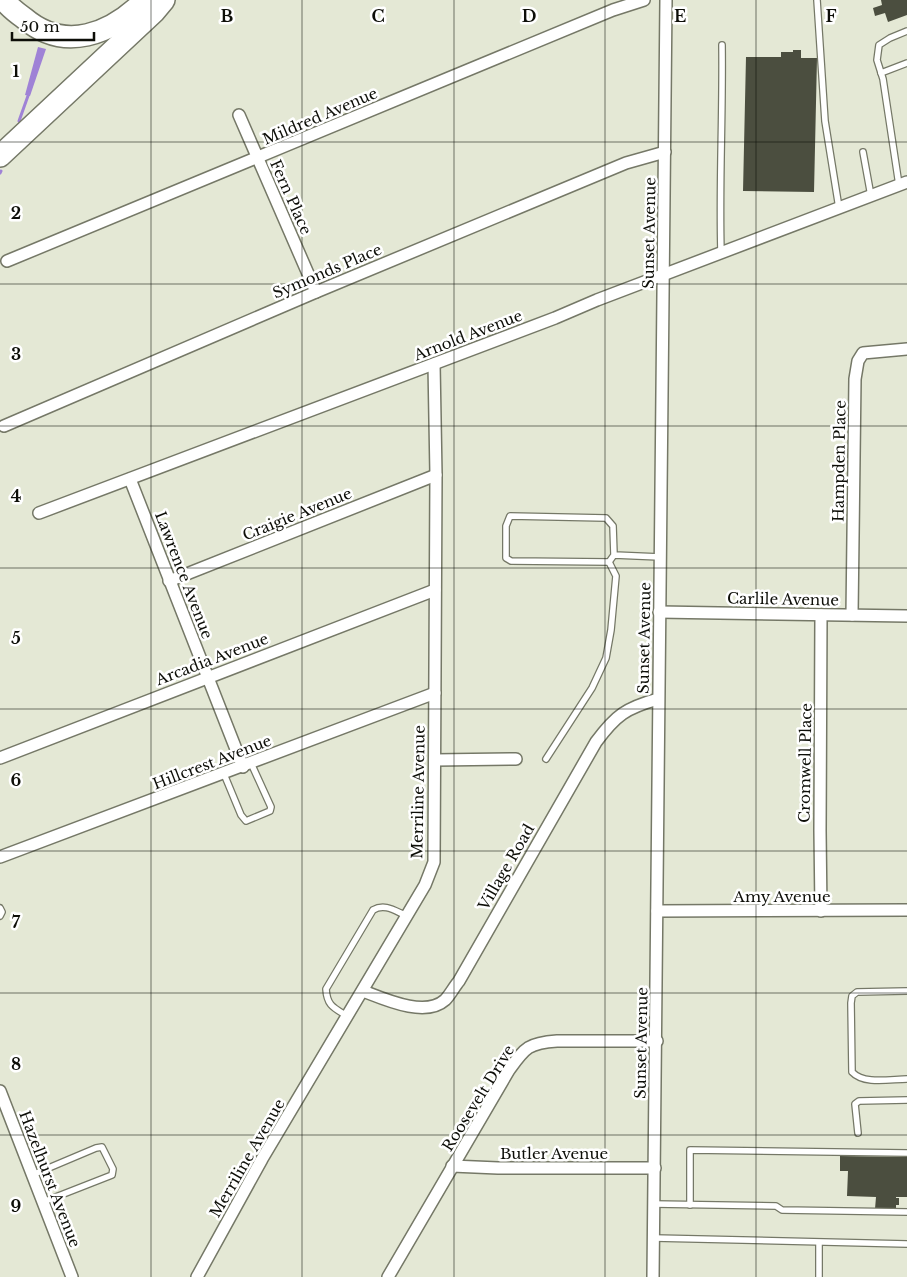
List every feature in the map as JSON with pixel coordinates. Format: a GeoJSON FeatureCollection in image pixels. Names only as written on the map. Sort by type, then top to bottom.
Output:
{"type":"FeatureCollection","features":[{"type":"Feature","properties":{"kind":"highway"},"geometry":{"type":"LineString","coordinates":[[6,1],[32,24],[44,31],[65,37],[85,37],[114,25],[145,0]]}},
{"type":"Feature","properties":{"kind":"highway"},"geometry":{"type":"LineString","coordinates":[[0,156],[154,12],[164,0]]}},
{"type":"Feature","properties":{"kind":"street","name":"Mildred Avenue"},"geometry":{"type":"LineString","coordinates":[[7,260],[613,10],[644,0]]}},
{"type":"Feature","properties":{"kind":"street","name":"Sunset Avenue"},"geometry":{"type":"LineString","coordinates":[[653,1277],[666,0]]}},
{"type":"Feature","properties":{"kind":"street","name":"Fern Place"},"geometry":{"type":"LineString","coordinates":[[238,115],[316,292]]}},
{"type":"Feature","properties":{"kind":"street","name":"Symonds Place"},"geometry":{"type":"LineString","coordinates":[[4,426],[626,162],[665,152]]}},
{"type":"Feature","properties":{"kind":"street","name":"Arnold Avenue"},"geometry":{"type":"LineString","coordinates":[[39,513],[555,318],[597,300],[903,183]]}},
{"type":"Feature","properties":{"kind":"street","name":"Hampden Place"},"geometry":{"type":"LineString","coordinates":[[852,615],[855,379],[858,361],[863,353],[907,349]]}},
{"type":"Feature","properties":{"kind":"street","name":"Merriline Avenue"},"geometry":{"type":"LineString","coordinates":[[196,1277],[262,1159],[425,885],[434,862],[436,475],[434,364]]}},
{"type":"Feature","properties":{"kind":"street","name":"Craigie Avenue"},"geometry":{"type":"LineString","coordinates":[[169,581],[436,475]]}},
{"type":"Feature","properties":{"kind":"street","name":"Lawrence Avenue"},"geometry":{"type":"LineString","coordinates":[[130,478],[207,677],[247,765]]}},
{"type":"Feature","properties":{"kind":"street","name":"Arcadia Avenue"},"geometry":{"type":"LineString","coordinates":[[0,758],[435,590]]}},
{"type":"Feature","properties":{"kind":"street","name":"Carlile Avenue"},"geometry":{"type":"LineString","coordinates":[[659,612],[907,616]]}},
{"type":"Feature","properties":{"kind":"street","name":"Cromwell Place"},"geometry":{"type":"LineString","coordinates":[[821,614],[821,911]]}},
{"type":"Feature","properties":{"kind":"street","name":"Hillcrest Avenue"},"geometry":{"type":"LineString","coordinates":[[0,857],[224,774],[434,693]]}},
{"type":"Feature","properties":{"kind":"street","name":"Village Road"},"geometry":{"type":"LineString","coordinates":[[363,991],[383,999],[414,1007],[430,1007],[446,999],[459,981],[596,742],[609,724],[619,715],[638,704],[658,699]]}},
{"type":"Feature","properties":{"kind":"street"},"geometry":{"type":"LineString","coordinates":[[435,760],[516,760]]}},
{"type":"Feature","properties":{"kind":"street","name":"Amy Avenue"},"geometry":{"type":"LineString","coordinates":[[657,911],[907,910]]}},
{"type":"Feature","properties":{"kind":"street","name":"Roosevelt Drive"},"geometry":{"type":"LineString","coordinates":[[388,1277],[509,1070],[528,1047],[540,1042],[557,1041],[656,1041]]}},
{"type":"Feature","properties":{"kind":"street","name":"Hazelhurst Avenue"},"geometry":{"type":"LineString","coordinates":[[0,1091],[72,1277]]}},
{"type":"Feature","properties":{"kind":"street","name":"Butler Avenue"},"geometry":{"type":"LineString","coordinates":[[452,1166],[498,1168],[655,1168]]}},
{"type":"Feature","properties":{"kind":"lane"},"geometry":{"type":"LineString","coordinates":[[817,0],[825,121],[839,208]]}},
{"type":"Feature","properties":{"kind":"lane"},"geometry":{"type":"LineString","coordinates":[[903,183],[877,60],[879,45],[907,31]]}},
{"type":"Feature","properties":{"kind":"lane"},"geometry":{"type":"LineString","coordinates":[[721,252],[722,45]]}},
{"type":"Feature","properties":{"kind":"lane"},"geometry":{"type":"LineString","coordinates":[[881,73],[907,63]]}},
{"type":"Feature","properties":{"kind":"lane"},"geometry":{"type":"LineString","coordinates":[[863,152],[872,196]]}},
{"type":"Feature","properties":{"kind":"lane"},"geometry":{"type":"LineString","coordinates":[[510,516],[606,518],[613,526],[614,555],[609,562],[511,561],[506,558],[506,526],[510,516]]}},
{"type":"Feature","properties":{"kind":"lane"},"geometry":{"type":"LineString","coordinates":[[614,555],[660,557]]}},
{"type":"Feature","properties":{"kind":"lane"},"geometry":{"type":"LineString","coordinates":[[546,759],[592,688],[606,658],[616,576],[609,562]]}},
{"type":"Feature","properties":{"kind":"lane"},"geometry":{"type":"LineString","coordinates":[[224,774],[241,815],[246,821],[270,810],[271,806],[247,765]]}},
{"type":"Feature","properties":{"kind":"lane"},"geometry":{"type":"LineString","coordinates":[[348,1016],[331,1006],[326,998],[326,989],[373,910],[379,906],[387,907],[407,916]]}},
{"type":"Feature","properties":{"kind":"lane"},"geometry":{"type":"LineString","coordinates":[[0,908],[2,912],[0,916]]}},
{"type":"Feature","properties":{"kind":"lane"},"geometry":{"type":"LineString","coordinates":[[907,991],[857,992],[852,996],[851,1003],[852,1072],[855,1076],[866,1080],[907,1079]]}},
{"type":"Feature","properties":{"kind":"lane"},"geometry":{"type":"LineString","coordinates":[[858,1133],[856,1104],[860,1101],[907,1100]]}},
{"type":"Feature","properties":{"kind":"lane"},"geometry":{"type":"LineString","coordinates":[[32,1175],[102,1147],[113,1169],[112,1176],[43,1202]]}},
{"type":"Feature","properties":{"kind":"lane"},"geometry":{"type":"LineString","coordinates":[[690,1205],[690,1150],[907,1153]]}},
{"type":"Feature","properties":{"kind":"lane"},"geometry":{"type":"LineString","coordinates":[[654,1204],[776,1206],[782,1210],[907,1212]]}},
{"type":"Feature","properties":{"kind":"lane"},"geometry":{"type":"LineString","coordinates":[[654,1238],[907,1244]]}},
{"type":"Feature","properties":{"kind":"lane"},"geometry":{"type":"LineString","coordinates":[[819,1243],[819,1277]]}},
{"type":"Feature","properties":{"kind":"shaded area"},"geometry":{"type":"Polygon","coordinates":[[[38,47],[46,49],[30,96],[25,95],[38,47]]]}},
{"type":"Feature","properties":{"kind":"building"},"geometry":{"type":"Polygon","coordinates":[[[881,0],[907,0],[907,15],[888,22],[885,13],[875,16],[873,8],[882,5],[881,0]]]}},
{"type":"Feature","properties":{"kind":"building"},"geometry":{"type":"Polygon","coordinates":[[[793,50],[801,50],[801,58],[817,58],[814,192],[743,191],[746,57],[781,57],[781,52],[793,52],[793,50]]]}},
{"type":"Feature","properties":{"kind":"building"},"geometry":{"type":"Polygon","coordinates":[[[840,1156],[907,1157],[907,1197],[896,1197],[899,1198],[899,1205],[896,1205],[896,1209],[875,1209],[876,1197],[847,1196],[848,1171],[840,1171],[840,1156]]]}},
{"type":"Feature","properties":{"kind":"waterway"},"geometry":{"type":"LineString","coordinates":[[19,121],[29,93]]}}]}
